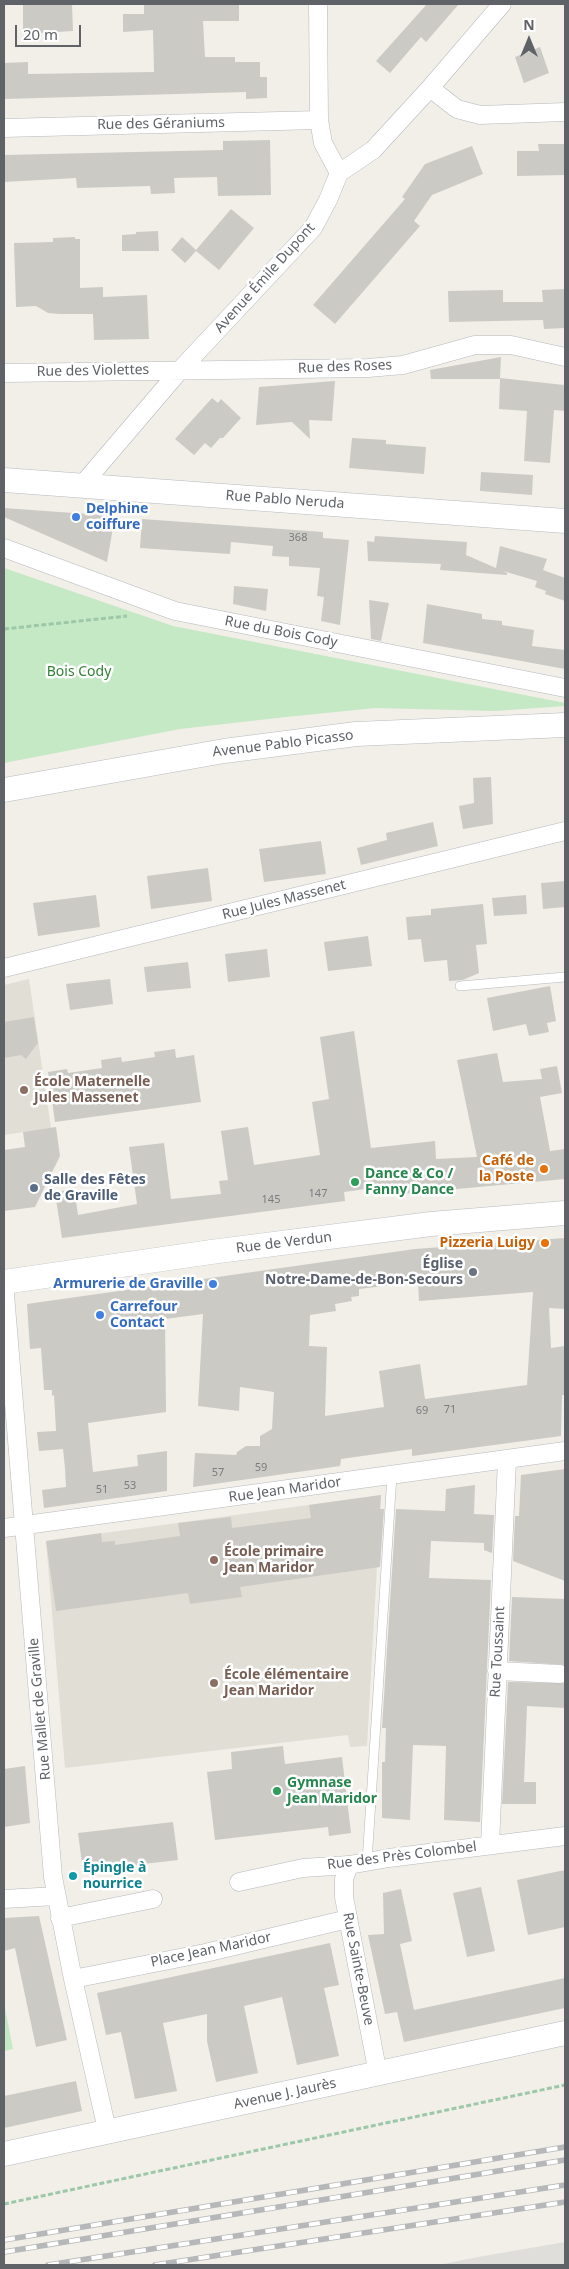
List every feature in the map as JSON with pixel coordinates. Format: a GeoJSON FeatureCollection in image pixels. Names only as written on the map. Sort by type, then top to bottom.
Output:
{"type":"FeatureCollection","features":[{"type":"Feature","properties":{"kind":"street"},"geometry":{"type":"LineString","coordinates":[[318,4],[319,120],[322,143],[339,173],[373,150],[430,88],[502,4]]}},
{"type":"Feature","properties":{"kind":"street"},"geometry":{"type":"LineString","coordinates":[[430,88],[457,109],[480,114],[565,112]]}},
{"type":"Feature","properties":{"kind":"street","name":"Rue des Géraniums"},"geometry":{"type":"LineString","coordinates":[[4,128],[319,120]]}},
{"type":"Feature","properties":{"kind":"street","name":"Avenue Émile Dupont"},"geometry":{"type":"LineString","coordinates":[[82,485],[181,369],[313,228],[328,200],[339,173]]}},
{"type":"Feature","properties":{"kind":"street","name":"Rue des Roses"},"geometry":{"type":"LineString","coordinates":[[181,369],[368,368],[403,365],[475,345],[511,345],[565,357]]}},
{"type":"Feature","properties":{"kind":"street","name":"Rue des Violettes"},"geometry":{"type":"LineString","coordinates":[[4,373],[181,369]]}},
{"type":"Feature","properties":{"kind":"street","name":"Rue Pablo Neruda"},"geometry":{"type":"LineString","coordinates":[[4,480],[565,521]]}},
{"type":"Feature","properties":{"kind":"street","name":"Rue du Bois Cody"},"geometry":{"type":"LineString","coordinates":[[4,548],[175,611],[565,688]]}},
{"type":"Feature","properties":{"kind":"street","name":"Avenue Pablo Picasso"},"geometry":{"type":"LineString","coordinates":[[4,790],[224,751],[356,734],[565,725]]}},
{"type":"Feature","properties":{"kind":"street","name":"Rue Jules Massenet"},"geometry":{"type":"LineString","coordinates":[[4,968],[565,832]]}},
{"type":"Feature","properties":{"kind":"street","name":"Rue de Verdun"},"geometry":{"type":"LineString","coordinates":[[4,1282],[211,1252],[431,1224],[565,1213]]}},
{"type":"Feature","properties":{"kind":"street","name":"Rue Mallet de Graville"},"geometry":{"type":"LineString","coordinates":[[4,1282],[56,1896],[107,2130]]}},
{"type":"Feature","properties":{"kind":"street","name":"Rue Jean Maridor"},"geometry":{"type":"LineString","coordinates":[[4,1528],[565,1452]]}},
{"type":"Feature","properties":{"kind":"street","name":"Rue Toussaint"},"geometry":{"type":"LineString","coordinates":[[490,1845],[506,1460]]}},
{"type":"Feature","properties":{"kind":"street"},"geometry":{"type":"LineString","coordinates":[[497,1671],[560,1674]]}},
{"type":"Feature","properties":{"kind":"street","name":"Rue des Près Colombel"},"geometry":{"type":"LineString","coordinates":[[239,1882],[303,1868],[349,1865],[565,1836]]}},
{"type":"Feature","properties":{"kind":"street","name":"Rue Sainte-Beuve"},"geometry":{"type":"LineString","coordinates":[[349,1865],[344,1879],[344,1897],[378,2074]]}},
{"type":"Feature","properties":{"kind":"street"},"geometry":{"type":"LineString","coordinates":[[4,1899],[56,1896]]}},
{"type":"Feature","properties":{"kind":"street"},"geometry":{"type":"LineString","coordinates":[[60,1918],[153,1899]]}},
{"type":"Feature","properties":{"kind":"street","name":"Place Jean Maridor"},"geometry":{"type":"LineString","coordinates":[[73,1979],[205,1953],[348,1920]]}},
{"type":"Feature","properties":{"kind":"street","name":"Avenue J. Jaurès"},"geometry":{"type":"LineString","coordinates":[[4,2154],[107,2130],[565,2033]]}},
{"type":"Feature","properties":{"kind":"lane"},"geometry":{"type":"LineString","coordinates":[[460,986],[565,977]]}},
{"type":"Feature","properties":{"kind":"lane"},"geometry":{"type":"LineString","coordinates":[[367,1862],[392,1475]]}},
{"type":"Feature","properties":{"kind":"path"},"geometry":{"type":"LineString","coordinates":[[4,629],[128,616]]}},
{"type":"Feature","properties":{"kind":"path"},"geometry":{"type":"LineString","coordinates":[[4,2204],[565,2085]]}},
{"type":"Feature","properties":{"kind":"shaded area","name":"École Maternelle Jules Massenet"},"geometry":{"type":"Polygon","coordinates":[[[29,979],[51,1128],[4,1135],[4,985],[29,979]]]}},
{"type":"Feature","properties":{"kind":"shaded area","name":"École élémentaire Jean Maridor"},"geometry":{"type":"Polygon","coordinates":[[[381,1495],[367,1746],[350,1747],[348,1735],[65,1768],[46,1541],[381,1495]]]}},
{"type":"Feature","properties":{"kind":"shaded area"},"geometry":{"type":"Polygon","coordinates":[[[565,2242],[565,2265],[438,2265],[478,2257],[565,2242]]]}},
{"type":"Feature","properties":{"kind":"green space","name":"Bois Cody"},"geometry":{"type":"Polygon","coordinates":[[[4,568],[173,626],[565,703],[565,706],[495,711],[375,708],[286,717],[180,729],[4,763],[4,568]]]}},
{"type":"Feature","properties":{"kind":"green space"},"geometry":{"type":"Polygon","coordinates":[[[4,2003],[13,2049],[4,2051],[4,2003]]]}},
{"type":"Feature","properties":{"kind":"building"},"geometry":{"type":"Polygon","coordinates":[[[23,4],[72,4],[73,31],[23,34],[23,4]]]}},
{"type":"Feature","properties":{"kind":"building"},"geometry":{"type":"Polygon","coordinates":[[[239,4],[239,21],[203,21],[205,57],[235,57],[235,62],[260,62],[260,77],[267,77],[267,98],[246,99],[246,92],[4,99],[4,63],[28,62],[28,74],[154,72],[153,30],[123,32],[123,14],[144,14],[144,5],[239,4]]]}},
{"type":"Feature","properties":{"kind":"building"},"geometry":{"type":"Polygon","coordinates":[[[427,4],[459,4],[426,42],[421,37],[390,73],[376,61],[427,4]]]}},
{"type":"Feature","properties":{"kind":"building"},"geometry":{"type":"Polygon","coordinates":[[[540,47],[549,73],[524,83],[515,57],[540,47]]]}},
{"type":"Feature","properties":{"kind":"building"},"geometry":{"type":"Polygon","coordinates":[[[270,140],[271,195],[218,196],[217,177],[174,178],[175,193],[151,194],[150,186],[77,188],[76,178],[4,182],[4,155],[223,150],[223,141],[270,140]]]}},
{"type":"Feature","properties":{"kind":"building"},"geometry":{"type":"Polygon","coordinates":[[[538,144],[565,144],[565,175],[517,176],[517,151],[539,151],[538,144]]]}},
{"type":"Feature","properties":{"kind":"building"},"geometry":{"type":"Polygon","coordinates":[[[472,146],[483,174],[432,195],[414,221],[420,226],[335,324],[313,305],[405,199],[402,197],[425,164],[472,146]]]}},
{"type":"Feature","properties":{"kind":"building"},"geometry":{"type":"Polygon","coordinates":[[[231,209],[254,228],[219,270],[196,251],[185,263],[171,250],[182,237],[196,250],[231,209]]]}},
{"type":"Feature","properties":{"kind":"building"},"geometry":{"type":"Polygon","coordinates":[[[158,231],[159,251],[122,251],[122,235],[158,231]]]}},
{"type":"Feature","properties":{"kind":"building"},"geometry":{"type":"Polygon","coordinates":[[[75,237],[75,239],[80,239],[80,288],[103,287],[103,297],[147,295],[149,339],[94,340],[93,314],[48,313],[36,306],[16,307],[14,243],[53,242],[53,238],[75,237]]]}},
{"type":"Feature","properties":{"kind":"building"},"geometry":{"type":"Polygon","coordinates":[[[565,289],[565,328],[544,329],[543,320],[449,322],[448,291],[503,290],[503,302],[543,302],[542,290],[565,289]]]}},
{"type":"Feature","properties":{"kind":"building"},"geometry":{"type":"Polygon","coordinates":[[[501,357],[500,378],[564,385],[565,411],[554,410],[550,463],[524,461],[527,411],[499,409],[500,379],[431,379],[430,370],[501,357]]]}},
{"type":"Feature","properties":{"kind":"building"},"geometry":{"type":"Polygon","coordinates":[[[335,381],[332,421],[309,420],[310,439],[292,422],[256,425],[259,387],[335,381]]]}},
{"type":"Feature","properties":{"kind":"building"},"geometry":{"type":"Polygon","coordinates":[[[212,398],[218,403],[221,399],[241,418],[211,448],[205,443],[194,455],[175,439],[212,398]]]}},
{"type":"Feature","properties":{"kind":"building"},"geometry":{"type":"Polygon","coordinates":[[[352,438],[386,440],[386,444],[426,447],[424,474],[349,468],[352,438]]]}},
{"type":"Feature","properties":{"kind":"building"},"geometry":{"type":"Polygon","coordinates":[[[481,472],[533,475],[532,495],[480,491],[481,472]]]}},
{"type":"Feature","properties":{"kind":"building"},"geometry":{"type":"Polygon","coordinates":[[[4,508],[115,516],[107,562],[4,517],[4,508]]]}},
{"type":"Feature","properties":{"kind":"building"},"geometry":{"type":"Polygon","coordinates":[[[142,519],[323,532],[323,538],[349,540],[340,625],[321,621],[324,597],[317,596],[320,568],[289,566],[289,557],[272,556],[273,546],[231,542],[230,554],[140,548],[142,519]]]}},
{"type":"Feature","properties":{"kind":"building"},"geometry":{"type":"Polygon","coordinates":[[[375,536],[467,542],[466,555],[496,568],[500,546],[547,559],[543,570],[565,578],[565,601],[545,594],[546,591],[535,587],[537,581],[503,571],[507,575],[440,570],[441,564],[368,561],[367,541],[374,542],[375,536]]]}},
{"type":"Feature","properties":{"kind":"building"},"geometry":{"type":"Polygon","coordinates":[[[234,586],[268,589],[266,611],[233,604],[234,586]]]}},
{"type":"Feature","properties":{"kind":"building"},"geometry":{"type":"Polygon","coordinates":[[[369,600],[389,603],[381,641],[371,639],[369,600]]]}},
{"type":"Feature","properties":{"kind":"building"},"geometry":{"type":"Polygon","coordinates":[[[427,604],[482,614],[482,619],[502,621],[502,625],[534,630],[532,646],[565,650],[565,669],[423,643],[427,604]]]}},
{"type":"Feature","properties":{"kind":"building"},"geometry":{"type":"Polygon","coordinates":[[[491,777],[493,824],[463,829],[459,806],[474,803],[473,778],[491,777]]]}},
{"type":"Feature","properties":{"kind":"building"},"geometry":{"type":"Polygon","coordinates":[[[433,822],[438,846],[361,865],[357,848],[387,840],[386,833],[433,822]]]}},
{"type":"Feature","properties":{"kind":"building"},"geometry":{"type":"Polygon","coordinates":[[[321,841],[326,874],[264,882],[259,849],[321,841]]]}},
{"type":"Feature","properties":{"kind":"building"},"geometry":{"type":"Polygon","coordinates":[[[208,868],[212,901],[151,909],[147,876],[208,868]]]}},
{"type":"Feature","properties":{"kind":"building"},"geometry":{"type":"Polygon","coordinates":[[[565,881],[565,907],[543,909],[541,883],[565,881]]]}},
{"type":"Feature","properties":{"kind":"building"},"geometry":{"type":"Polygon","coordinates":[[[96,895],[100,927],[38,936],[33,903],[96,895]]]}},
{"type":"Feature","properties":{"kind":"building"},"geometry":{"type":"Polygon","coordinates":[[[526,895],[527,914],[494,916],[492,898],[526,895]]]}},
{"type":"Feature","properties":{"kind":"building"},"geometry":{"type":"Polygon","coordinates":[[[483,904],[487,944],[476,945],[479,973],[463,980],[449,981],[447,960],[424,962],[421,939],[408,940],[406,917],[431,915],[431,909],[483,904]]]}},
{"type":"Feature","properties":{"kind":"building"},"geometry":{"type":"Polygon","coordinates":[[[368,936],[372,966],[328,971],[324,942],[368,936]]]}},
{"type":"Feature","properties":{"kind":"building"},"geometry":{"type":"Polygon","coordinates":[[[267,949],[270,977],[228,982],[225,954],[267,949]]]}},
{"type":"Feature","properties":{"kind":"building"},"geometry":{"type":"Polygon","coordinates":[[[188,962],[191,988],[147,992],[144,967],[188,962]]]}},
{"type":"Feature","properties":{"kind":"building"},"geometry":{"type":"Polygon","coordinates":[[[110,979],[113,1004],[70,1010],[66,984],[110,979]]]}},
{"type":"Feature","properties":{"kind":"building"},"geometry":{"type":"Polygon","coordinates":[[[550,986],[556,1021],[547,1023],[549,1032],[529,1036],[526,1024],[493,1031],[487,998],[550,986]]]}},
{"type":"Feature","properties":{"kind":"building"},"geometry":{"type":"Polygon","coordinates":[[[34,1017],[38,1043],[26,1059],[21,1055],[4,1058],[4,1022],[34,1017]]]}},
{"type":"Feature","properties":{"kind":"building"},"geometry":{"type":"Polygon","coordinates":[[[354,1031],[371,1148],[435,1141],[436,1159],[477,1157],[457,1060],[497,1053],[503,1082],[542,1079],[540,1069],[557,1066],[562,1093],[540,1097],[550,1151],[565,1149],[565,1179],[403,1194],[402,1184],[344,1192],[345,1201],[62,1238],[55,1193],[74,1188],[78,1215],[137,1204],[129,1147],[164,1143],[171,1199],[221,1194],[219,1181],[228,1180],[221,1131],[248,1127],[254,1165],[320,1155],[312,1102],[329,1099],[320,1037],[354,1031]]]}},
{"type":"Feature","properties":{"kind":"building"},"geometry":{"type":"Polygon","coordinates":[[[175,1049],[176,1058],[194,1055],[201,1102],[55,1122],[48,1072],[67,1069],[68,1073],[102,1068],[101,1060],[121,1057],[122,1062],[155,1057],[154,1052],[175,1049]]]}},
{"type":"Feature","properties":{"kind":"building","name":"Salle des Fêtes de Graville"},"geometry":{"type":"Polygon","coordinates":[[[56,1127],[60,1156],[35,1207],[4,1211],[4,1150],[25,1147],[23,1132],[56,1127]]]}},
{"type":"Feature","properties":{"kind":"building"},"geometry":{"type":"Polygon","coordinates":[[[565,1238],[565,1309],[549,1308],[551,1348],[565,1346],[565,1395],[562,1395],[561,1436],[412,1456],[412,1449],[341,1459],[340,1466],[193,1487],[195,1453],[236,1455],[237,1452],[246,1446],[260,1446],[260,1436],[272,1429],[274,1392],[240,1387],[239,1411],[198,1406],[203,1314],[165,1319],[166,1412],[88,1423],[93,1472],[138,1466],[137,1455],[167,1451],[167,1491],[44,1508],[42,1490],[66,1487],[65,1468],[63,1449],[39,1451],[37,1432],[56,1431],[54,1395],[52,1396],[52,1390],[44,1390],[41,1348],[30,1349],[27,1304],[415,1249],[565,1238]],[[418,1282],[359,1289],[359,1296],[351,1297],[352,1301],[335,1304],[336,1311],[310,1315],[309,1346],[327,1347],[325,1416],[384,1407],[379,1371],[420,1364],[425,1399],[527,1385],[533,1292],[419,1301],[418,1282]]]}},
{"type":"Feature","properties":{"kind":"building"},"geometry":{"type":"Polygon","coordinates":[[[565,1469],[565,1581],[513,1561],[515,1516],[519,1516],[521,1475],[565,1469]]]}},
{"type":"Feature","properties":{"kind":"building"},"geometry":{"type":"Polygon","coordinates":[[[475,1485],[474,1514],[494,1515],[492,1553],[484,1550],[484,1543],[431,1541],[429,1578],[491,1580],[480,1822],[444,1820],[446,1746],[413,1745],[410,1820],[382,1818],[382,1762],[385,1762],[386,1728],[382,1728],[396,1509],[445,1511],[446,1489],[475,1485]]]}},
{"type":"Feature","properties":{"kind":"building"},"geometry":{"type":"Polygon","coordinates":[[[381,1495],[380,1509],[384,1509],[380,1567],[240,1587],[242,1597],[190,1604],[188,1593],[56,1611],[46,1541],[101,1533],[102,1542],[115,1541],[115,1545],[180,1536],[178,1523],[231,1517],[232,1528],[311,1518],[309,1505],[381,1495]]]}},
{"type":"Feature","properties":{"kind":"building"},"geometry":{"type":"Polygon","coordinates":[[[512,1597],[565,1599],[565,1665],[509,1661],[512,1597]]]}},
{"type":"Feature","properties":{"kind":"building"},"geometry":{"type":"Polygon","coordinates":[[[508,1682],[565,1683],[565,1708],[527,1706],[524,1782],[536,1782],[536,1804],[502,1804],[508,1682]]]}},
{"type":"Feature","properties":{"kind":"building","name":"Gymnase Jean Maridor"},"geometry":{"type":"Polygon","coordinates":[[[283,1746],[285,1764],[342,1757],[351,1833],[329,1836],[328,1827],[215,1840],[207,1772],[232,1769],[231,1752],[283,1746]]]}},
{"type":"Feature","properties":{"kind":"building"},"geometry":{"type":"Polygon","coordinates":[[[25,1766],[30,1823],[4,1827],[4,1769],[25,1766]]]}},
{"type":"Feature","properties":{"kind":"building"},"geometry":{"type":"Polygon","coordinates":[[[173,1822],[178,1860],[83,1871],[78,1833],[173,1822]]]}},
{"type":"Feature","properties":{"kind":"building"},"geometry":{"type":"Polygon","coordinates":[[[565,1870],[565,1927],[528,1935],[517,1880],[565,1870]]]}},
{"type":"Feature","properties":{"kind":"building"},"geometry":{"type":"Polygon","coordinates":[[[481,1887],[495,1951],[467,1957],[453,1893],[481,1887]]]}},
{"type":"Feature","properties":{"kind":"building"},"geometry":{"type":"Polygon","coordinates":[[[401,1889],[412,1941],[400,1944],[414,2010],[565,1978],[565,2008],[404,2042],[397,2012],[385,2014],[368,1935],[384,1934],[383,1893],[401,1889]]]}},
{"type":"Feature","properties":{"kind":"building"},"geometry":{"type":"Polygon","coordinates":[[[39,1916],[67,2040],[36,2047],[15,1948],[4,1951],[4,1918],[39,1916]]]}},
{"type":"Feature","properties":{"kind":"building"},"geometry":{"type":"Polygon","coordinates":[[[330,1943],[339,1985],[324,1988],[339,2056],[297,2065],[282,1997],[244,2006],[258,2073],[216,2082],[207,2041],[207,2014],[163,2023],[177,2091],[135,2099],[121,2032],[106,2035],[97,1993],[330,1943]]]}},
{"type":"Feature","properties":{"kind":"building"},"geometry":{"type":"Polygon","coordinates":[[[76,2081],[82,2111],[4,2128],[4,2096],[76,2081]]]}},
{"type":"Feature","properties":{"kind":"railway"},"geometry":{"type":"LineString","coordinates":[[4,2240],[565,2147]]}},
{"type":"Feature","properties":{"kind":"railway"},"geometry":{"type":"LineString","coordinates":[[4,2252],[565,2160]]}},
{"type":"Feature","properties":{"kind":"railway"},"geometry":{"type":"LineString","coordinates":[[48,2265],[565,2185]]}},
{"type":"Feature","properties":{"kind":"railway"},"geometry":{"type":"LineString","coordinates":[[155,2265],[565,2202]]}},
{"type":"Feature","properties":{"kind":"place","name":"Delphine coiffure"},"geometry":{"type":"Point","coordinates":[76,517]}},
{"type":"Feature","properties":{"kind":"place","name":"École Maternelle Jules Massenet"},"geometry":{"type":"Point","coordinates":[24,1090]}},
{"type":"Feature","properties":{"kind":"place","name":"Café de la Poste"},"geometry":{"type":"Point","coordinates":[544,1169]}},
{"type":"Feature","properties":{"kind":"place","name":"Dance & Co / Fanny Dance"},"geometry":{"type":"Point","coordinates":[355,1182]}},
{"type":"Feature","properties":{"kind":"place","name":"Salle des Fêtes de Graville"},"geometry":{"type":"Point","coordinates":[34,1188]}},
{"type":"Feature","properties":{"kind":"place","name":"Pizzeria Luigy"},"geometry":{"type":"Point","coordinates":[545,1243]}},
{"type":"Feature","properties":{"kind":"place","name":"Église Notre-Dame-de-Bon-Secours"},"geometry":{"type":"Point","coordinates":[473,1272]}},
{"type":"Feature","properties":{"kind":"place","name":"Armurerie de Graville"},"geometry":{"type":"Point","coordinates":[213,1284]}},
{"type":"Feature","properties":{"kind":"place","name":"Carrefour Contact"},"geometry":{"type":"Point","coordinates":[100,1315]}},
{"type":"Feature","properties":{"kind":"place","name":"École primaire Jean Maridor"},"geometry":{"type":"Point","coordinates":[214,1560]}},
{"type":"Feature","properties":{"kind":"place","name":"École élémentaire Jean Maridor"},"geometry":{"type":"Point","coordinates":[214,1683]}},
{"type":"Feature","properties":{"kind":"place","name":"Gymnase Jean Maridor"},"geometry":{"type":"Point","coordinates":[277,1791]}},
{"type":"Feature","properties":{"kind":"place","name":"Épingle à nourrice"},"geometry":{"type":"Point","coordinates":[73,1876]}}]}
